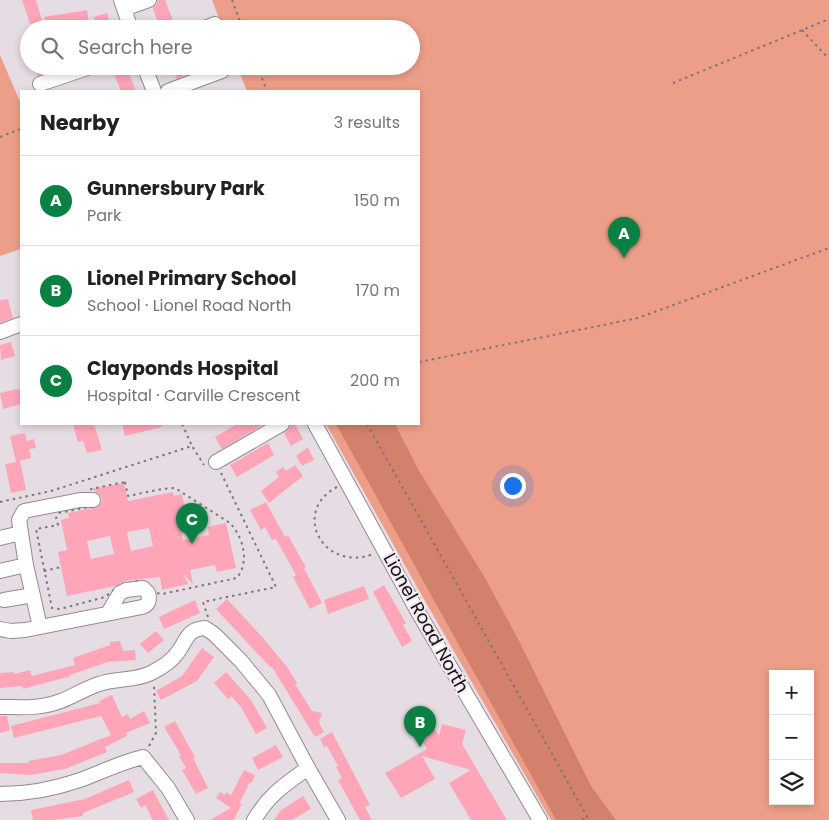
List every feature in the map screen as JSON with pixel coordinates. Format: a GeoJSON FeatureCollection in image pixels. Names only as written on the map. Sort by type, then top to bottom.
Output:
{"type":"FeatureCollection","features":[{"type":"Feature","properties":{"kind":"street"},"geometry":{"type":"LineString","coordinates":[[128,20],[122,4],[149,0]]}},
{"type":"Feature","properties":{"kind":"street"},"geometry":{"type":"LineString","coordinates":[[40,84],[66,75]]}},
{"type":"Feature","properties":{"kind":"street"},"geometry":{"type":"LineString","coordinates":[[148,75],[154,90]]}},
{"type":"Feature","properties":{"kind":"street"},"geometry":{"type":"LineString","coordinates":[[171,90],[211,75]]}},
{"type":"Feature","properties":{"kind":"street"},"geometry":{"type":"LineString","coordinates":[[0,332],[20,324]]}},
{"type":"Feature","properties":{"kind":"street"},"geometry":{"type":"LineString","coordinates":[[216,462],[280,425]]}},
{"type":"Feature","properties":{"kind":"street","name":"Lionel Road North"},"geometry":{"type":"LineString","coordinates":[[316,425],[348,481],[418,612],[540,820]]}},
{"type":"Feature","properties":{"kind":"street"},"geometry":{"type":"LineString","coordinates":[[40,627],[26,565],[19,520],[24,511],[80,500],[93,500]]}},
{"type":"Feature","properties":{"kind":"street"},"geometry":{"type":"LineString","coordinates":[[0,538],[21,534]]}},
{"type":"Feature","properties":{"kind":"street"},"geometry":{"type":"LineString","coordinates":[[0,571],[26,565]]}},
{"type":"Feature","properties":{"kind":"street"},"geometry":{"type":"LineString","coordinates":[[4,600],[33,595]]}},
{"type":"Feature","properties":{"kind":"street"},"geometry":{"type":"LineString","coordinates":[[0,629],[11,631],[40,627],[108,612]]}},
{"type":"Feature","properties":{"kind":"street"},"geometry":{"type":"LineString","coordinates":[[0,707],[28,708],[44,706],[62,701],[98,684],[123,679],[138,679],[170,661],[178,652],[187,635],[192,631],[204,628],[214,634],[241,661],[269,695],[338,820]]}},
{"type":"Feature","properties":{"kind":"street"},"geometry":{"type":"LineString","coordinates":[[0,794],[34,793],[80,780],[121,762],[143,757],[168,788],[187,820]]}},
{"type":"Feature","properties":{"kind":"street"},"geometry":{"type":"LineString","coordinates":[[254,820],[276,791],[308,768]]}},
{"type":"Feature","properties":{"kind":"path"},"geometry":{"type":"LineString","coordinates":[[232,0],[240,20]]}},
{"type":"Feature","properties":{"kind":"path"},"geometry":{"type":"LineString","coordinates":[[673,83],[829,19]]}},
{"type":"Feature","properties":{"kind":"path"},"geometry":{"type":"LineString","coordinates":[[802,30],[829,59]]}},
{"type":"Feature","properties":{"kind":"path"},"geometry":{"type":"LineString","coordinates":[[261,75],[267,90]]}},
{"type":"Feature","properties":{"kind":"path"},"geometry":{"type":"LineString","coordinates":[[0,137],[20,129]]}},
{"type":"Feature","properties":{"kind":"path"},"geometry":{"type":"LineString","coordinates":[[420,362],[638,318],[829,248]]}},
{"type":"Feature","properties":{"kind":"path"},"geometry":{"type":"LineString","coordinates":[[182,425],[192,446],[207,470],[216,462],[276,587],[203,602],[208,618],[204,628]]}},
{"type":"Feature","properties":{"kind":"path"},"geometry":{"type":"LineString","coordinates":[[368,425],[589,820]]}},
{"type":"Feature","properties":{"kind":"path"},"geometry":{"type":"LineString","coordinates":[[0,502],[51,491],[192,446]]}},
{"type":"Feature","properties":{"kind":"path"},"geometry":{"type":"LineString","coordinates":[[348,481],[323,496],[319,503],[314,521],[320,540],[326,548],[335,554],[351,558],[371,555],[384,548]]}},
{"type":"Feature","properties":{"kind":"path"},"geometry":{"type":"LineString","coordinates":[[125,482],[128,496],[162,489],[175,488],[181,491],[230,523],[237,531],[244,549],[240,574],[236,578],[162,594],[156,593],[144,582],[138,581],[120,585],[105,597],[54,609],[52,608],[44,571],[36,529],[58,525],[56,518],[59,514],[94,506],[91,489],[125,482]]}},
{"type":"Feature","properties":{"kind":"path"},"geometry":{"type":"LineString","coordinates":[[44,571],[61,567]]}},
{"type":"Feature","properties":{"kind":"path"},"geometry":{"type":"LineString","coordinates":[[143,757],[156,733],[156,708],[152,672]]}},
{"type":"Feature","properties":{"kind":"path"},"geometry":{"type":"LineString","coordinates":[[582,820],[586,817]]}},
{"type":"Feature","properties":{"kind":"shaded area"},"geometry":{"type":"Polygon","coordinates":[[[212,0],[829,0],[829,820],[551,820],[417,587],[327,425],[420,425],[420,90],[247,90],[241,75],[420,75],[420,20],[220,20],[212,0]]]}},
{"type":"Feature","properties":{"kind":"shaded area"},"geometry":{"type":"Polygon","coordinates":[[[0,55],[20,102],[20,249],[0,256],[0,55]]]}},
{"type":"Feature","properties":{"kind":"shaded area"},"geometry":{"type":"Polygon","coordinates":[[[337,425],[396,425],[418,469],[485,578],[517,637],[591,786],[616,820],[556,820],[337,425]]]}},
{"type":"Feature","properties":{"kind":"building"},"geometry":{"type":"Polygon","coordinates":[[[22,0],[36,0],[42,20],[29,20],[22,0]]]}},
{"type":"Feature","properties":{"kind":"building"},"geometry":{"type":"Polygon","coordinates":[[[158,0],[165,0],[173,20],[157,20],[153,8],[158,0]]]}},
{"type":"Feature","properties":{"kind":"building"},"geometry":{"type":"Polygon","coordinates":[[[87,10],[89,20],[44,20],[44,17],[87,10]]]}},
{"type":"Feature","properties":{"kind":"building"},"geometry":{"type":"Polygon","coordinates":[[[107,13],[109,20],[95,20],[94,17],[107,13]]]}},
{"type":"Feature","properties":{"kind":"building"},"geometry":{"type":"Polygon","coordinates":[[[115,75],[130,75],[136,90],[121,90],[115,75]]]}},
{"type":"Feature","properties":{"kind":"building"},"geometry":{"type":"Polygon","coordinates":[[[175,75],[186,75],[177,79],[175,75]]]}},
{"type":"Feature","properties":{"kind":"building"},"geometry":{"type":"Polygon","coordinates":[[[8,299],[13,318],[0,323],[0,300],[8,299]]]}},
{"type":"Feature","properties":{"kind":"building"},"geometry":{"type":"Polygon","coordinates":[[[11,342],[15,356],[1,360],[0,345],[11,342]]]}},
{"type":"Feature","properties":{"kind":"building"},"geometry":{"type":"Polygon","coordinates":[[[20,389],[20,404],[3,409],[0,393],[20,389]]]}},
{"type":"Feature","properties":{"kind":"building"},"geometry":{"type":"Polygon","coordinates":[[[73,425],[94,425],[102,450],[87,453],[83,441],[78,442],[73,425]]]}},
{"type":"Feature","properties":{"kind":"building"},"geometry":{"type":"Polygon","coordinates":[[[122,425],[161,425],[162,427],[125,436],[122,425]]]}},
{"type":"Feature","properties":{"kind":"building"},"geometry":{"type":"Polygon","coordinates":[[[235,425],[262,425],[222,449],[215,437],[235,425]]]}},
{"type":"Feature","properties":{"kind":"building"},"geometry":{"type":"Polygon","coordinates":[[[291,425],[296,425],[303,439],[291,446],[284,433],[291,425]]]}},
{"type":"Feature","properties":{"kind":"building"},"geometry":{"type":"Polygon","coordinates":[[[25,433],[27,441],[34,439],[36,448],[29,449],[31,458],[18,461],[20,461],[26,490],[11,493],[5,464],[16,462],[10,436],[25,433]]]}},
{"type":"Feature","properties":{"kind":"building"},"geometry":{"type":"Polygon","coordinates":[[[268,443],[274,455],[237,477],[230,465],[268,443]]]}},
{"type":"Feature","properties":{"kind":"building"},"geometry":{"type":"Polygon","coordinates":[[[308,447],[314,460],[302,466],[296,456],[308,447]]]}},
{"type":"Feature","properties":{"kind":"building"},"geometry":{"type":"Polygon","coordinates":[[[295,465],[303,476],[269,503],[261,491],[279,477],[276,472],[283,467],[286,471],[295,465]]]}},
{"type":"Feature","properties":{"kind":"building"},"geometry":{"type":"Polygon","coordinates":[[[124,483],[128,501],[173,492],[174,496],[182,494],[186,514],[178,516],[183,540],[209,535],[208,527],[226,523],[236,568],[217,572],[215,565],[190,570],[193,584],[183,574],[188,584],[162,590],[160,577],[125,581],[115,586],[67,596],[58,552],[67,550],[61,520],[69,518],[68,513],[98,507],[102,500],[101,496],[92,489],[124,483]],[[149,528],[127,532],[131,551],[153,546],[149,528]],[[110,536],[87,541],[91,559],[114,554],[110,536]]]}},
{"type":"Feature","properties":{"kind":"building"},"geometry":{"type":"Polygon","coordinates":[[[266,502],[285,537],[288,535],[306,567],[304,568],[322,603],[310,609],[293,577],[296,575],[276,539],[272,540],[265,527],[261,530],[250,510],[266,502]]]}},
{"type":"Feature","properties":{"kind":"building"},"geometry":{"type":"Polygon","coordinates":[[[384,585],[406,623],[403,625],[412,641],[402,647],[373,592],[384,585]]]}},
{"type":"Feature","properties":{"kind":"building"},"geometry":{"type":"Polygon","coordinates":[[[364,586],[369,599],[328,614],[324,600],[364,586]]]}},
{"type":"Feature","properties":{"kind":"building"},"geometry":{"type":"Polygon","coordinates":[[[227,599],[287,667],[312,711],[322,713],[319,723],[324,732],[315,737],[272,667],[216,609],[227,599]]]}},
{"type":"Feature","properties":{"kind":"building"},"geometry":{"type":"Polygon","coordinates":[[[195,600],[200,613],[164,629],[159,617],[195,600]]]}},
{"type":"Feature","properties":{"kind":"building"},"geometry":{"type":"Polygon","coordinates":[[[156,631],[164,640],[148,653],[140,644],[156,631]]]}},
{"type":"Feature","properties":{"kind":"building"},"geometry":{"type":"Polygon","coordinates":[[[120,641],[123,651],[135,650],[136,660],[108,662],[71,676],[23,689],[22,686],[0,688],[0,673],[14,672],[14,674],[30,670],[32,676],[75,665],[73,658],[110,645],[110,642],[120,641]]]}},
{"type":"Feature","properties":{"kind":"building"},"geometry":{"type":"Polygon","coordinates":[[[202,648],[214,657],[197,681],[161,700],[156,691],[182,676],[202,648]]]}},
{"type":"Feature","properties":{"kind":"building"},"geometry":{"type":"Polygon","coordinates":[[[226,672],[251,700],[267,728],[256,734],[241,707],[231,696],[228,699],[214,683],[226,672]]]}},
{"type":"Feature","properties":{"kind":"building"},"geometry":{"type":"Polygon","coordinates":[[[112,695],[122,717],[127,714],[130,719],[144,711],[150,723],[126,733],[127,736],[105,747],[107,752],[65,769],[30,775],[0,773],[0,763],[29,763],[28,761],[61,755],[111,735],[101,716],[14,738],[11,726],[100,703],[99,701],[112,695]]]}},
{"type":"Feature","properties":{"kind":"building"},"geometry":{"type":"Polygon","coordinates":[[[0,716],[7,716],[10,730],[0,733],[0,716]]]}},
{"type":"Feature","properties":{"kind":"building"},"geometry":{"type":"Polygon","coordinates":[[[175,721],[195,757],[193,758],[208,788],[196,794],[182,770],[186,768],[179,756],[181,755],[164,727],[175,721]]]}},
{"type":"Feature","properties":{"kind":"building"},"geometry":{"type":"Polygon","coordinates":[[[442,724],[466,730],[462,744],[507,820],[471,820],[449,783],[471,770],[422,756],[435,779],[401,798],[385,773],[427,749],[420,737],[435,729],[439,736],[442,724]]]}},
{"type":"Feature","properties":{"kind":"building"},"geometry":{"type":"Polygon","coordinates":[[[332,732],[370,805],[365,807],[372,820],[360,820],[338,780],[342,778],[336,767],[338,766],[327,746],[324,747],[320,739],[332,732]]]}},
{"type":"Feature","properties":{"kind":"building"},"geometry":{"type":"Polygon","coordinates":[[[276,745],[283,757],[258,770],[252,758],[276,745]]]}},
{"type":"Feature","properties":{"kind":"building"},"geometry":{"type":"Polygon","coordinates":[[[244,770],[255,775],[239,804],[242,803],[234,820],[210,820],[231,808],[216,798],[220,792],[225,795],[226,792],[231,795],[244,770]]]}},
{"type":"Feature","properties":{"kind":"building"},"geometry":{"type":"Polygon","coordinates":[[[129,780],[134,792],[83,813],[83,816],[53,820],[33,820],[31,810],[85,799],[129,780]]]}},
{"type":"Feature","properties":{"kind":"building"},"geometry":{"type":"Polygon","coordinates":[[[153,790],[169,820],[153,820],[145,805],[141,808],[136,799],[153,790]]]}},
{"type":"Feature","properties":{"kind":"building"},"geometry":{"type":"Polygon","coordinates":[[[303,796],[311,809],[292,820],[274,820],[280,811],[303,796]]]}},
{"type":"Feature","properties":{"kind":"place","name":"Gunnersbury Park"},"geometry":{"type":"Point","coordinates":[624,258]}},
{"type":"Feature","properties":{"kind":"place","name":"Clayponds Hospital"},"geometry":{"type":"Point","coordinates":[192,544]}},
{"type":"Feature","properties":{"kind":"place","name":"Lionel Primary School"},"geometry":{"type":"Point","coordinates":[420,747]}}]}
